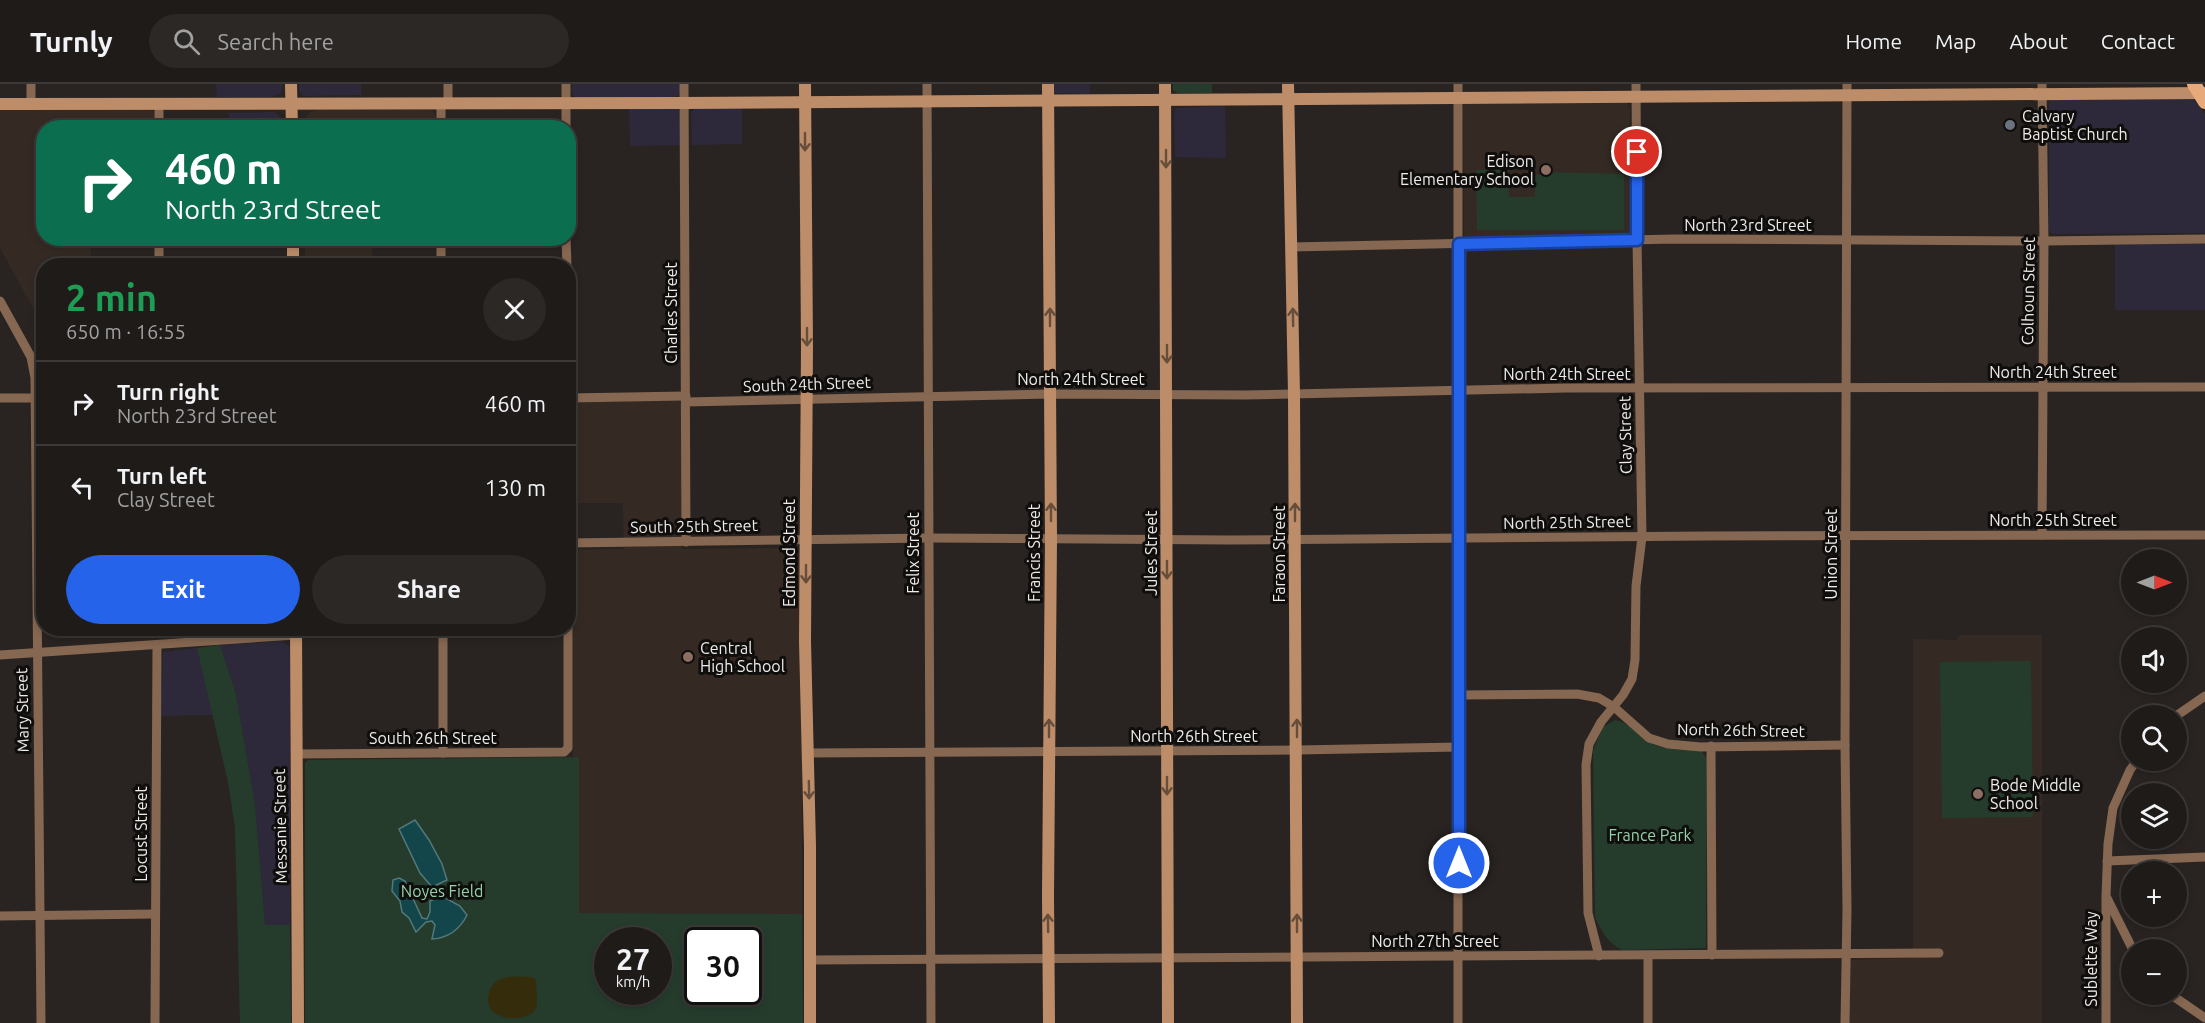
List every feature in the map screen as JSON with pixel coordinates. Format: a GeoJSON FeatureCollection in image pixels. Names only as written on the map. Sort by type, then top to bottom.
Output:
{"type":"FeatureCollection","features":[{"type":"Feature","properties":{"kind":"main road"},"geometry":{"type":"LineString","coordinates":[[291,84],[292,120]]}},
{"type":"Feature","properties":{"kind":"main road","name":"Edmond Street"},"geometry":{"type":"LineString","coordinates":[[805,84],[810,1023]]}},
{"type":"Feature","properties":{"kind":"main road","name":"Francis Street"},"geometry":{"type":"LineString","coordinates":[[1048,84],[1051,539],[1049,1023]]}},
{"type":"Feature","properties":{"kind":"main road","name":"Jules Street"},"geometry":{"type":"LineString","coordinates":[[1165,84],[1168,1023]]}},
{"type":"Feature","properties":{"kind":"main road","name":"Faraon Street"},"geometry":{"type":"LineString","coordinates":[[1288,84],[1296,540],[1297,1023]]}},
{"type":"Feature","properties":{"kind":"main road"},"geometry":{"type":"LineString","coordinates":[[0,104],[1636,98],[1847,89],[2042,89],[2201,93]]}},
{"type":"Feature","properties":{"kind":"main road","name":"Messanie Street"},"geometry":{"type":"LineString","coordinates":[[296,636],[298,1023]]}},
{"type":"Feature","properties":{"kind":"street"},"geometry":{"type":"LineString","coordinates":[[31,84],[31,104]]}},
{"type":"Feature","properties":{"kind":"street"},"geometry":{"type":"LineString","coordinates":[[442,120],[448,84]]}},
{"type":"Feature","properties":{"kind":"street"},"geometry":{"type":"LineString","coordinates":[[566,84],[566,120]]}},
{"type":"Feature","properties":{"kind":"street","name":"Charles Street"},"geometry":{"type":"LineString","coordinates":[[684,84],[686,542]]}},
{"type":"Feature","properties":{"kind":"street","name":"Felix Street"},"geometry":{"type":"LineString","coordinates":[[927,84],[931,1023]]}},
{"type":"Feature","properties":{"kind":"street"},"geometry":{"type":"LineString","coordinates":[[1458,84],[1458,1023]]}},
{"type":"Feature","properties":{"kind":"street","name":"Clay Street"},"geometry":{"type":"LineString","coordinates":[[1614,707],[1632,679],[1635,660],[1636,586],[1642,537],[1636,84]]}},
{"type":"Feature","properties":{"kind":"street","name":"Union Street"},"geometry":{"type":"LineString","coordinates":[[1845,1023],[1847,89]]}},
{"type":"Feature","properties":{"kind":"street","name":"Colhoun Street"},"geometry":{"type":"LineString","coordinates":[[2042,89],[2044,241],[2042,534]]}},
{"type":"Feature","properties":{"kind":"street"},"geometry":{"type":"LineString","coordinates":[[159,104],[159,120]]}},
{"type":"Feature","properties":{"kind":"street","name":"North 23rd Street"},"geometry":{"type":"LineString","coordinates":[[1291,247],[1637,240],[2205,239]]}},
{"type":"Feature","properties":{"kind":"street","name":"Mary Street"},"geometry":{"type":"LineString","coordinates":[[0,301],[31,357],[36,375]]}},
{"type":"Feature","properties":{"kind":"street","name":"North 24th Street"},"geometry":{"type":"LineString","coordinates":[[929,396],[1845,387],[2205,387]]}},
{"type":"Feature","properties":{"kind":"street","name":"South 24th Street"},"geometry":{"type":"LineString","coordinates":[[576,398],[807,399],[929,396]]}},
{"type":"Feature","properties":{"kind":"street"},"geometry":{"type":"LineString","coordinates":[[0,398],[36,398]]}},
{"type":"Feature","properties":{"kind":"street","name":"North 25th Street"},"geometry":{"type":"LineString","coordinates":[[929,538],[1296,540],[2042,534],[2205,535]]}},
{"type":"Feature","properties":{"kind":"street","name":"South 25th Street"},"geometry":{"type":"LineString","coordinates":[[576,543],[929,538]]}},
{"type":"Feature","properties":{"kind":"street","name":"Mary Street"},"geometry":{"type":"LineString","coordinates":[[37,636],[41,1023]]}},
{"type":"Feature","properties":{"kind":"street"},"geometry":{"type":"LineString","coordinates":[[0,655],[253,636]]}},
{"type":"Feature","properties":{"kind":"street"},"geometry":{"type":"LineString","coordinates":[[442,753],[443,636]]}},
{"type":"Feature","properties":{"kind":"street","name":"South 26th Street"},"geometry":{"type":"LineString","coordinates":[[296,754],[564,752],[568,748],[568,636]]}},
{"type":"Feature","properties":{"kind":"street","name":"Locust Street"},"geometry":{"type":"LineString","coordinates":[[155,1023],[157,645]]}},
{"type":"Feature","properties":{"kind":"street","name":"North 26th Street"},"geometry":{"type":"LineString","coordinates":[[1459,694],[1577,694],[1599,698],[1614,707],[1637,730],[1655,741],[1668,744],[1845,745]]}},
{"type":"Feature","properties":{"kind":"street"},"geometry":{"type":"LineString","coordinates":[[2187,708],[2205,696]]}},
{"type":"Feature","properties":{"kind":"street"},"geometry":{"type":"LineString","coordinates":[[1599,956],[1588,913],[1586,765],[1589,744],[1601,722],[1614,707]]}},
{"type":"Feature","properties":{"kind":"street"},"geometry":{"type":"LineString","coordinates":[[1711,746],[1712,955]]}},
{"type":"Feature","properties":{"kind":"street","name":"North 26th Street"},"geometry":{"type":"LineString","coordinates":[[929,753],[1459,747]]}},
{"type":"Feature","properties":{"kind":"street"},"geometry":{"type":"LineString","coordinates":[[808,753],[929,753]]}},
{"type":"Feature","properties":{"kind":"street","name":"Sublette Way"},"geometry":{"type":"LineString","coordinates":[[2106,1023],[2107,861],[2113,808],[2130,771]]}},
{"type":"Feature","properties":{"kind":"street"},"geometry":{"type":"LineString","coordinates":[[2107,861],[2205,857]]}},
{"type":"Feature","properties":{"kind":"street"},"geometry":{"type":"LineString","coordinates":[[2106,896],[2128,939]]}},
{"type":"Feature","properties":{"kind":"street"},"geometry":{"type":"LineString","coordinates":[[0,916],[155,914]]}},
{"type":"Feature","properties":{"kind":"street","name":"North 27th Street"},"geometry":{"type":"LineString","coordinates":[[810,960],[1297,955],[1599,956],[1939,953]]}},
{"type":"Feature","properties":{"kind":"street"},"geometry":{"type":"LineString","coordinates":[[1648,955],[1648,1023]]}},
{"type":"Feature","properties":{"kind":"street"},"geometry":{"type":"LineString","coordinates":[[2186,1005],[2205,1018]]}},
{"type":"Feature","properties":{"kind":"shaded area"},"geometry":{"type":"Polygon","coordinates":[[[216,84],[282,84],[282,88],[281,93],[270,97],[217,97],[216,84]]]}},
{"type":"Feature","properties":{"kind":"shaded area"},"geometry":{"type":"Polygon","coordinates":[[[299,84],[361,84],[361,95],[303,96],[299,91],[299,84]]]}},
{"type":"Feature","properties":{"kind":"shaded area"},"geometry":{"type":"Polygon","coordinates":[[[572,84],[680,84],[680,91],[675,97],[581,98],[575,97],[572,93],[572,84]]]}},
{"type":"Feature","properties":{"kind":"shaded area"},"geometry":{"type":"Polygon","coordinates":[[[1051,84],[1090,84],[1090,94],[1054,93],[1051,90],[1051,84]]]}},
{"type":"Feature","properties":{"kind":"shaded area"},"geometry":{"type":"Polygon","coordinates":[[[2194,99],[2205,114],[2205,233],[2053,234],[2049,232],[2049,104],[2051,100],[2194,99]]]}},
{"type":"Feature","properties":{"kind":"shaded area","name":"Edison Elementary School"},"geometry":{"type":"Polygon","coordinates":[[[1626,102],[1630,108],[1629,234],[1623,237],[1464,236],[1463,107],[1465,103],[1626,102]]]}},
{"type":"Feature","properties":{"kind":"shaded area"},"geometry":{"type":"Polygon","coordinates":[[[1225,106],[1226,158],[1175,157],[1174,114],[1176,108],[1225,106]]]}},
{"type":"Feature","properties":{"kind":"shaded area"},"geometry":{"type":"Polygon","coordinates":[[[676,108],[680,115],[680,145],[630,146],[629,109],[676,108]]]}},
{"type":"Feature","properties":{"kind":"shaded area"},"geometry":{"type":"Polygon","coordinates":[[[695,108],[742,108],[742,144],[692,145],[691,113],[695,108]]]}},
{"type":"Feature","properties":{"kind":"shaded area"},"geometry":{"type":"Polygon","coordinates":[[[0,109],[149,109],[154,112],[154,120],[36,120],[36,246],[91,246],[91,258],[36,258],[36,313],[0,248],[0,109]]]}},
{"type":"Feature","properties":{"kind":"shaded area"},"geometry":{"type":"Polygon","coordinates":[[[317,110],[432,110],[436,120],[306,120],[310,112],[317,110]]]}},
{"type":"Feature","properties":{"kind":"shaded area"},"geometry":{"type":"Polygon","coordinates":[[[275,112],[282,120],[229,120],[229,113],[275,112]]]}},
{"type":"Feature","properties":{"kind":"shaded area"},"geometry":{"type":"Polygon","coordinates":[[[2205,243],[2205,310],[2115,310],[2115,244],[2205,243]]]}},
{"type":"Feature","properties":{"kind":"shaded area"},"geometry":{"type":"Polygon","coordinates":[[[305,246],[372,246],[372,258],[305,258],[305,246]]]}},
{"type":"Feature","properties":{"kind":"shaded area"},"geometry":{"type":"Polygon","coordinates":[[[96,256],[155,256],[155,258],[96,258],[96,256]]]}},
{"type":"Feature","properties":{"kind":"shaded area","name":"Central High School"},"geometry":{"type":"Polygon","coordinates":[[[679,401],[681,405],[682,549],[797,548],[802,553],[802,914],[579,913],[579,758],[573,757],[576,552],[624,549],[623,503],[576,503],[577,402],[679,401]]]}},
{"type":"Feature","properties":{"kind":"shaded area","name":"Bode Middle School"},"geometry":{"type":"Polygon","coordinates":[[[1960,635],[2042,635],[2042,1023],[1848,1023],[1850,963],[1852,960],[1913,958],[1913,639],[1956,640],[1960,635]]]}},
{"type":"Feature","properties":{"kind":"shaded area"},"geometry":{"type":"Polygon","coordinates":[[[282,641],[289,646],[290,653],[290,925],[265,925],[255,805],[236,694],[220,645],[282,641]]]}},
{"type":"Feature","properties":{"kind":"shaded area"},"geometry":{"type":"Polygon","coordinates":[[[197,648],[214,715],[161,716],[163,652],[197,648]]]}},
{"type":"Feature","properties":{"kind":"green space"},"geometry":{"type":"Polygon","coordinates":[[[1173,84],[1212,84],[1212,93],[1178,93],[1173,90],[1173,84]]]}},
{"type":"Feature","properties":{"kind":"green space"},"geometry":{"type":"Polygon","coordinates":[[[1508,169],[1509,197],[1535,197],[1535,175],[1540,175],[1541,172],[1624,174],[1624,230],[1477,230],[1476,170],[1508,169]]]}},
{"type":"Feature","properties":{"kind":"green space"},"geometry":{"type":"Polygon","coordinates":[[[220,645],[236,694],[255,805],[265,925],[290,925],[291,1023],[240,1023],[235,828],[228,782],[197,648],[220,645]]]}},
{"type":"Feature","properties":{"kind":"green space"},"geometry":{"type":"Polygon","coordinates":[[[2031,661],[2033,817],[1942,818],[1940,662],[2031,661]]]}},
{"type":"Feature","properties":{"kind":"green space","name":"France Park"},"geometry":{"type":"Polygon","coordinates":[[[1615,720],[1628,726],[1653,744],[1673,749],[1701,750],[1707,759],[1706,948],[1622,950],[1612,944],[1595,917],[1593,751],[1603,727],[1615,720]]]}},
{"type":"Feature","properties":{"kind":"green space","name":"Noyes Field"},"geometry":{"type":"Polygon","coordinates":[[[579,757],[579,913],[802,914],[803,1023],[305,1023],[305,763],[308,760],[579,757]]]}},
{"type":"Feature","properties":{"kind":"sand"},"geometry":{"type":"Polygon","coordinates":[[[511,977],[532,977],[536,980],[537,998],[536,1008],[532,1013],[518,1018],[509,1018],[494,1013],[488,999],[497,981],[511,977]]]}},
{"type":"Feature","properties":{"kind":"water"},"geometry":{"type":"Polygon","coordinates":[[[415,820],[442,864],[447,880],[432,887],[420,873],[399,829],[415,820]]]}},
{"type":"Feature","properties":{"kind":"water"},"geometry":{"type":"Polygon","coordinates":[[[399,878],[405,881],[422,918],[427,919],[430,912],[430,901],[442,896],[460,906],[467,915],[453,932],[443,937],[432,939],[435,925],[432,921],[426,922],[416,932],[409,918],[402,912],[400,901],[392,891],[393,880],[399,878]]]}},
{"type":"Feature","properties":{"kind":"place","name":"Calvary Baptist Church"},"geometry":{"type":"Point","coordinates":[2010,125]}},
{"type":"Feature","properties":{"kind":"place","name":"Edison Elementary School"},"geometry":{"type":"Point","coordinates":[1546,170]}},
{"type":"Feature","properties":{"kind":"place","name":"Central High School"},"geometry":{"type":"Point","coordinates":[688,657]}},
{"type":"Feature","properties":{"kind":"place","name":"Bode Middle School"},"geometry":{"type":"Point","coordinates":[1978,794]}},
{"type":"Feature","properties":{"kind":"route"},"geometry":{"type":"LineString","coordinates":[[1459,863],[1459,244],[1637,240],[1637,152]]}}]}
